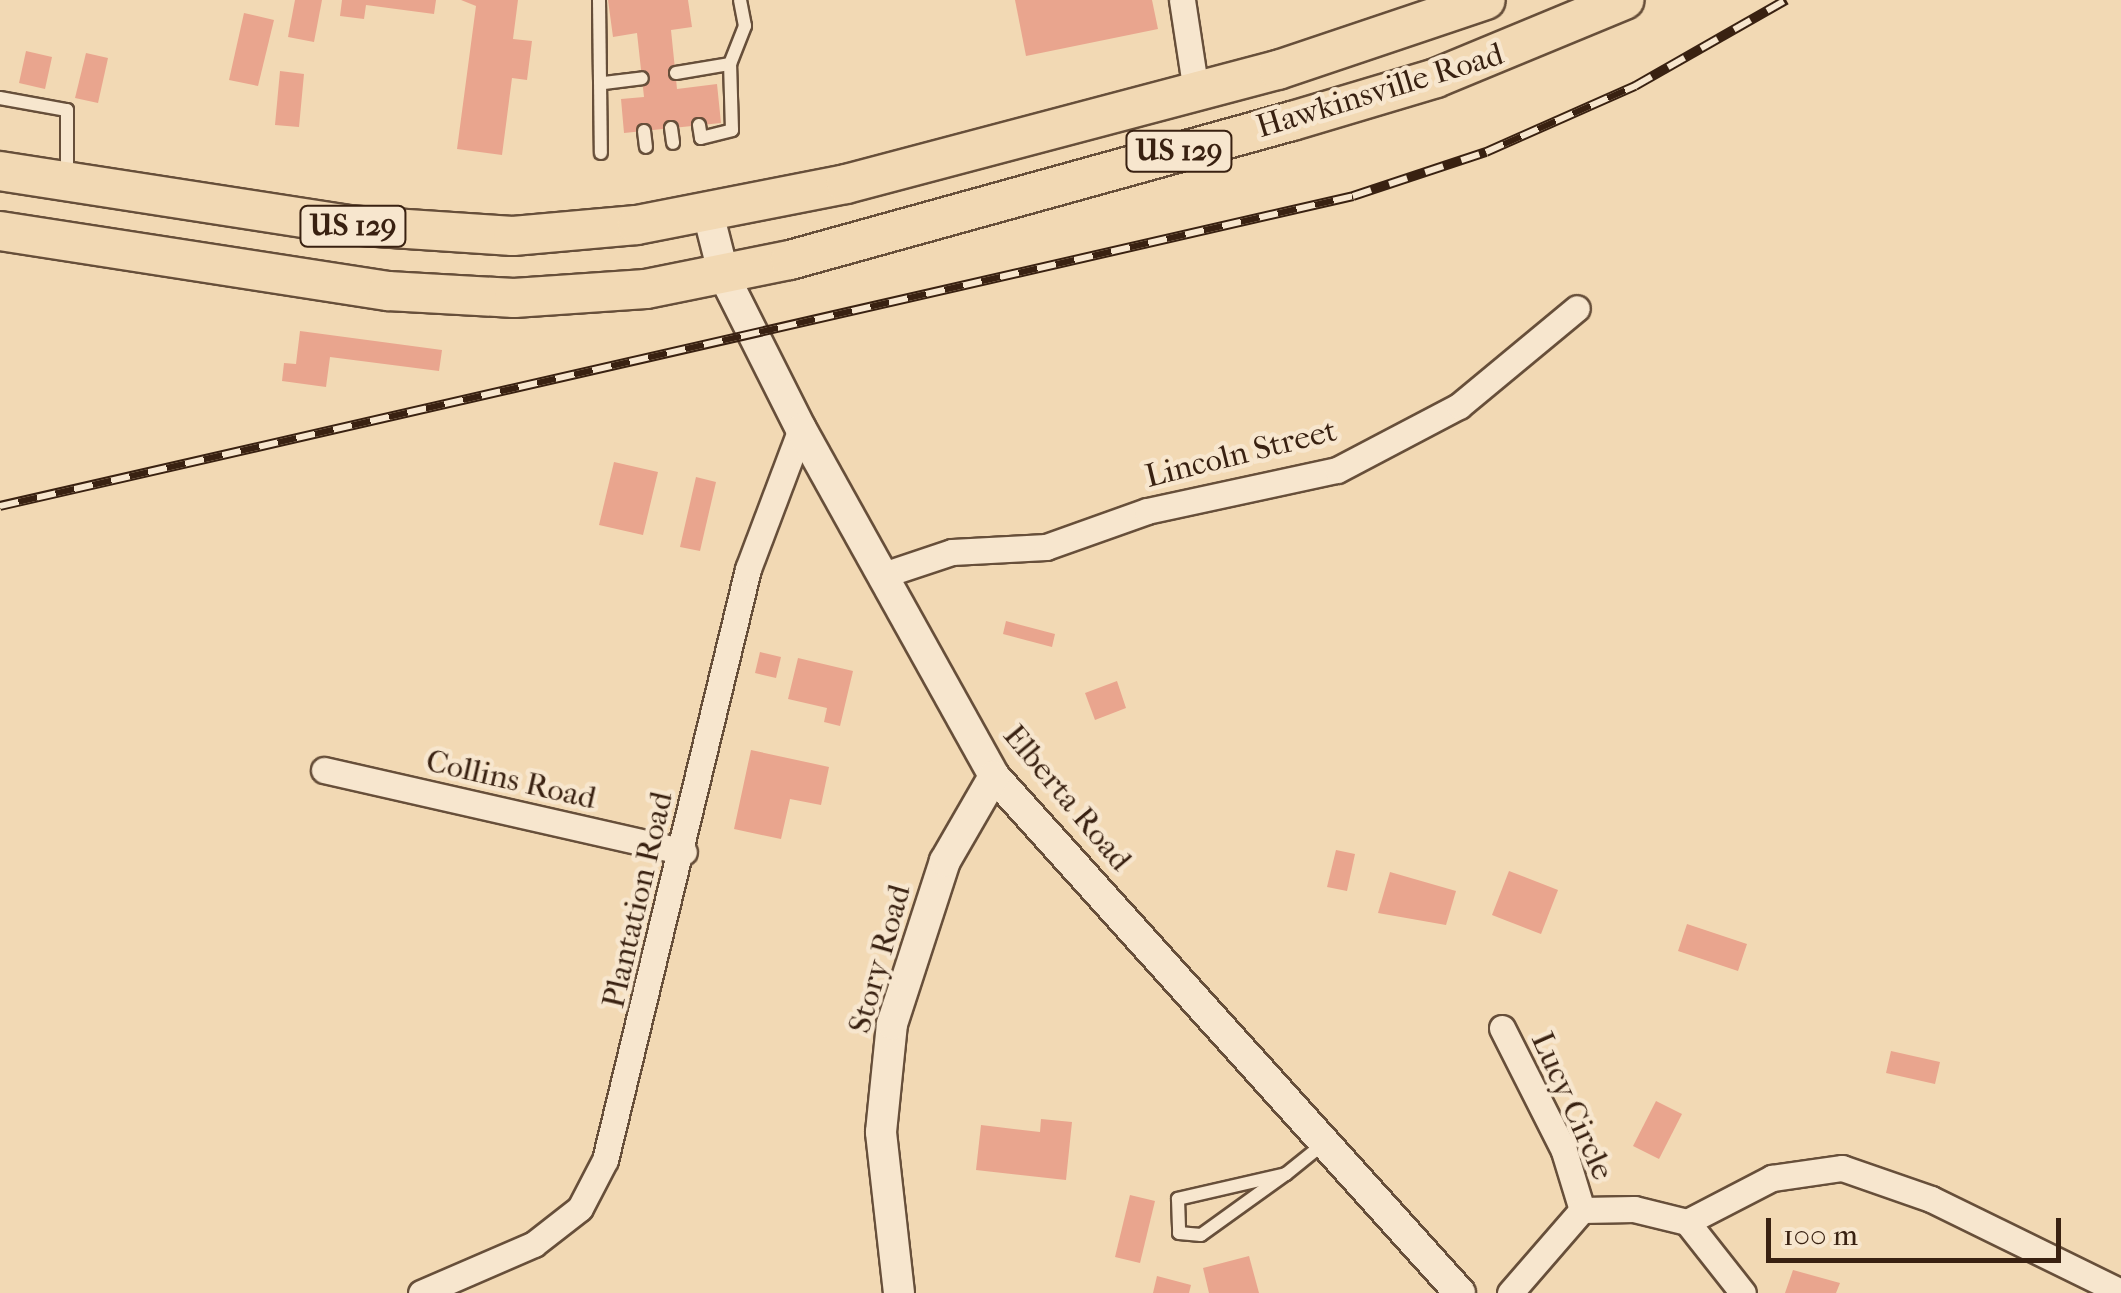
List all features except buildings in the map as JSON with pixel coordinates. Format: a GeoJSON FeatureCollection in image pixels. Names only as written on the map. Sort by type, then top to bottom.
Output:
{"type":"FeatureCollection","features":[{"type":"Feature","properties":{"kind":"main road","name":"Hawkinsville Road"},"geometry":{"type":"LineString","coordinates":[[709,217],[1196,92],[1486,0]]}},
{"type":"Feature","properties":{"kind":"main road","name":"Hawkinsville Road"},"geometry":{"type":"LineString","coordinates":[[724,276],[1436,78],[1624,0]]}},
{"type":"Feature","properties":{"kind":"main road","name":"US 129"},"geometry":{"type":"LineString","coordinates":[[0,171],[348,225],[514,236],[709,217]]}},
{"type":"Feature","properties":{"kind":"main road","name":"US 129"},"geometry":{"type":"LineString","coordinates":[[0,231],[388,290],[574,296],[724,276]]}},
{"type":"Feature","properties":{"kind":"street"},"geometry":{"type":"LineString","coordinates":[[1182,0],[1196,92]]}},
{"type":"Feature","properties":{"kind":"street","name":"Elberta Road"},"geometry":{"type":"LineString","coordinates":[[709,217],[724,276],[800,429],[994,776],[1460,1293]]}},
{"type":"Feature","properties":{"kind":"street","name":"Lincoln Street"},"geometry":{"type":"LineString","coordinates":[[883,575],[952,552],[1046,546],[1147,511],[1337,470],[1459,406],[1577,308]]}},
{"type":"Feature","properties":{"kind":"street","name":"Plantation Road"},"geometry":{"type":"LineString","coordinates":[[421,1293],[534,1244],[580,1208],[619,1119],[748,569],[800,429]]}},
{"type":"Feature","properties":{"kind":"street","name":"Collins Road"},"geometry":{"type":"LineString","coordinates":[[324,770],[684,852]]}},
{"type":"Feature","properties":{"kind":"street","name":"Story Road"},"geometry":{"type":"LineString","coordinates":[[900,1293],[881,1132],[892,1024],[945,860],[994,776]]}},
{"type":"Feature","properties":{"kind":"street","name":"Lucy Circle"},"geometry":{"type":"LineString","coordinates":[[1502,1028],[1564,1151],[1582,1210]]}},
{"type":"Feature","properties":{"kind":"street"},"geometry":{"type":"LineString","coordinates":[[1687,1222],[1772,1178],[1842,1168],[1931,1198],[2121,1292]]}},
{"type":"Feature","properties":{"kind":"street"},"geometry":{"type":"LineString","coordinates":[[1510,1293],[1582,1210],[1634,1208],[1687,1222],[1743,1293]]}},
{"type":"Feature","properties":{"kind":"lane"},"geometry":{"type":"LineString","coordinates":[[598,0],[604,83],[601,153]]}},
{"type":"Feature","properties":{"kind":"lane"},"geometry":{"type":"LineString","coordinates":[[699,125],[701,138],[732,130],[730,64],[745,26],[740,0]]}},
{"type":"Feature","properties":{"kind":"lane"},"geometry":{"type":"LineString","coordinates":[[676,74],[730,64]]}},
{"type":"Feature","properties":{"kind":"lane"},"geometry":{"type":"LineString","coordinates":[[692,71],[694,87]]}},
{"type":"Feature","properties":{"kind":"lane"},"geometry":{"type":"LineString","coordinates":[[604,83],[640,78],[640,97]]}},
{"type":"Feature","properties":{"kind":"lane"},"geometry":{"type":"LineString","coordinates":[[0,98],[68,110],[67,182]]}},
{"type":"Feature","properties":{"kind":"lane"},"geometry":{"type":"LineString","coordinates":[[671,128],[673,143]]}},
{"type":"Feature","properties":{"kind":"lane"},"geometry":{"type":"LineString","coordinates":[[644,131],[646,147]]}},
{"type":"Feature","properties":{"kind":"lane"},"geometry":{"type":"LineString","coordinates":[[1286,1174],[1178,1199],[1180,1233],[1201,1235],[1286,1174],[1324,1143]]}},
{"type":"Feature","properties":{"kind":"railway"},"geometry":{"type":"LineString","coordinates":[[0,506],[1353,196],[1486,152],[1635,86],[1786,0]]}}]}
